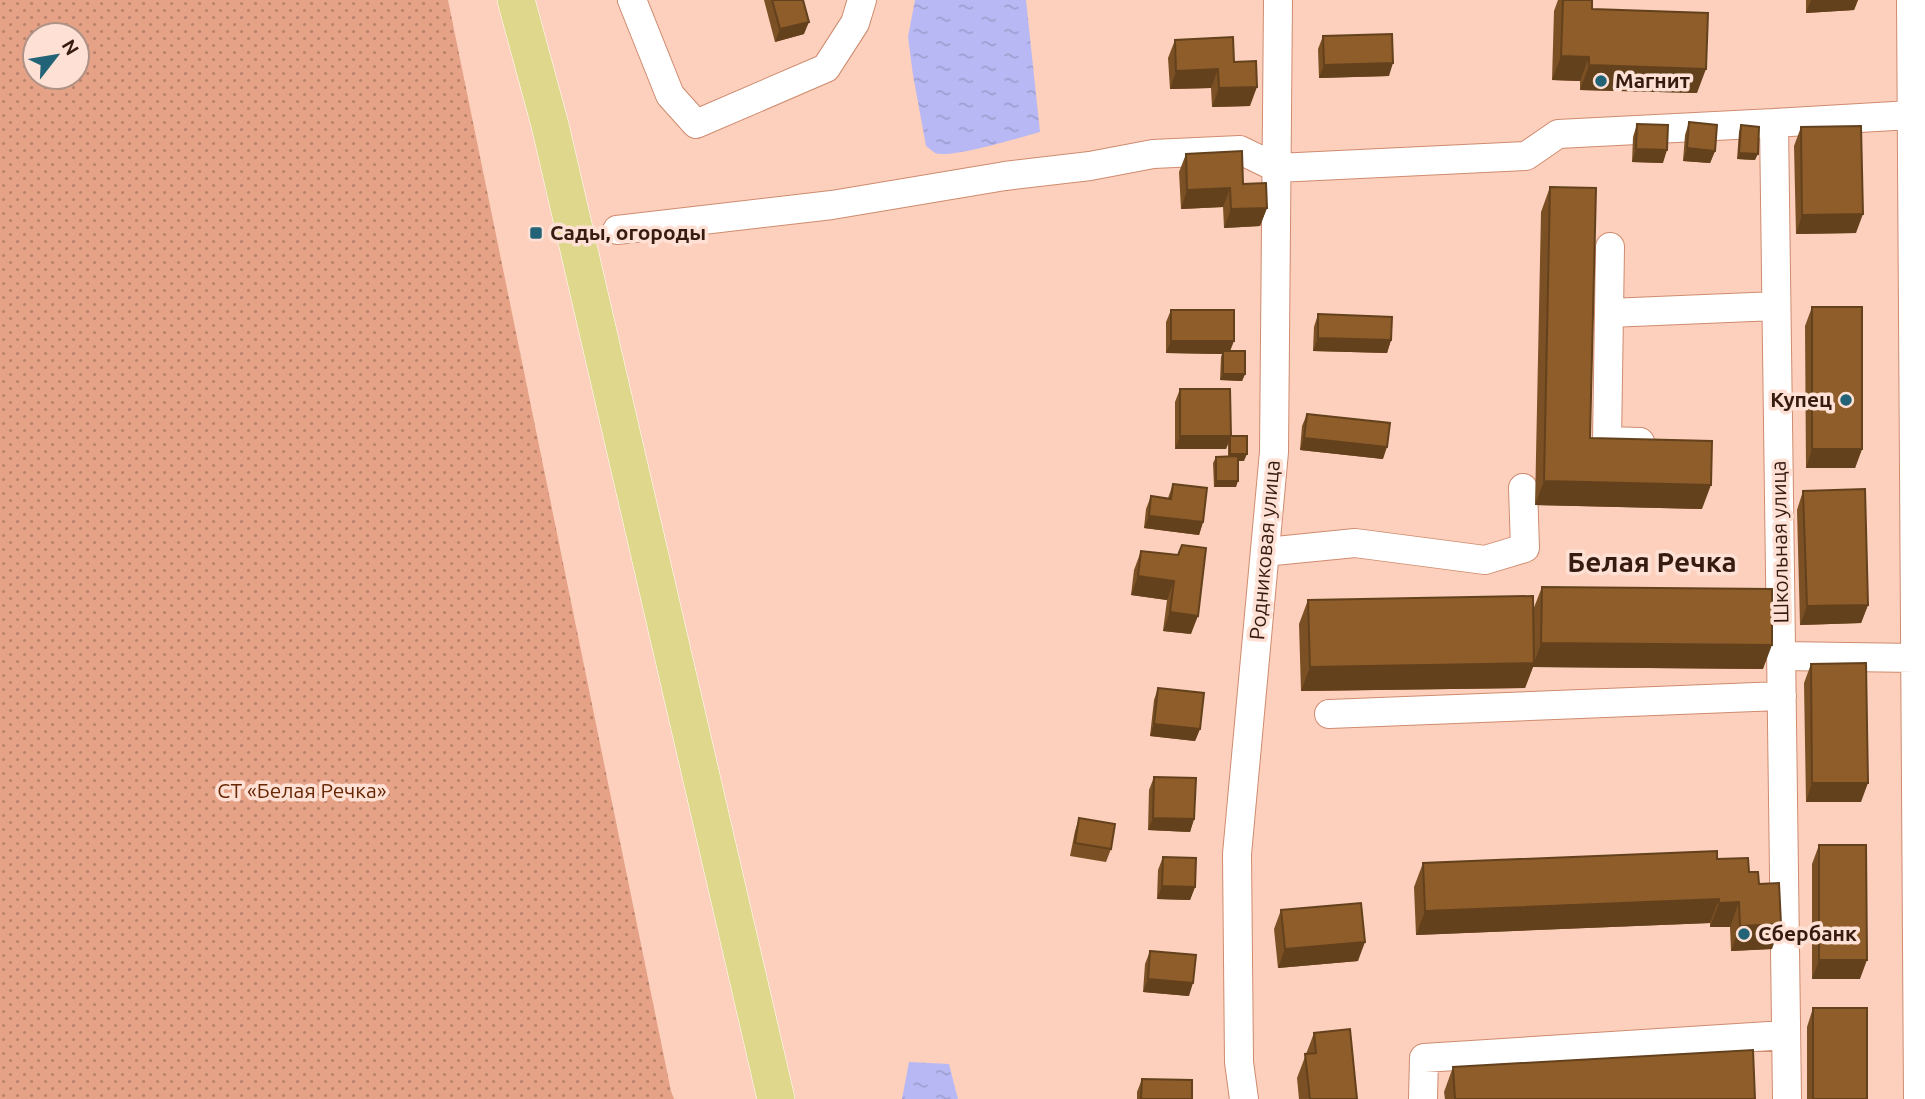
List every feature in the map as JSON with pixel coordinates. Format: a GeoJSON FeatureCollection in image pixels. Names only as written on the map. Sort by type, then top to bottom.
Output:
{"type":"FeatureCollection","features":[{"type":"Feature","properties":{"kind":"main road"},"geometry":{"type":"LineString","coordinates":[[516,0],[550,125],[776,1099]]}},
{"type":"Feature","properties":{"kind":"street"},"geometry":{"type":"LineString","coordinates":[[632,0],[670,95],[696,124],[825,68],[855,23],[862,0]]}},
{"type":"Feature","properties":{"kind":"street","name":"Родниковая улица"},"geometry":{"type":"LineString","coordinates":[[1244,1099],[1239,1062],[1237,855],[1274,452],[1278,0]]}},
{"type":"Feature","properties":{"kind":"street"},"geometry":{"type":"LineString","coordinates":[[1911,0],[1911,115],[1919,208],[1915,657],[1921,950],[1918,1099]]}},
{"type":"Feature","properties":{"kind":"street"},"geometry":{"type":"LineString","coordinates":[[617,230],[832,205],[1153,154],[1240,150],[1277,168],[1526,156],[1558,134],[1911,115]]}},
{"type":"Feature","properties":{"kind":"street","name":"Школьная улица"},"geometry":{"type":"LineString","coordinates":[[1774,123],[1787,1099]]}},
{"type":"Feature","properties":{"kind":"street"},"geometry":{"type":"LineString","coordinates":[[1611,247],[1607,441],[1669,442]]}},
{"type":"Feature","properties":{"kind":"street"},"geometry":{"type":"LineString","coordinates":[[1609,313],[1776,306]]}},
{"type":"Feature","properties":{"kind":"street"},"geometry":{"type":"LineString","coordinates":[[1265,552],[1355,543],[1485,560],[1525,548],[1524,488]]}},
{"type":"Feature","properties":{"kind":"street"},"geometry":{"type":"LineString","coordinates":[[1781,656],[1915,657]]}},
{"type":"Feature","properties":{"kind":"street"},"geometry":{"type":"LineString","coordinates":[[1329,714],[1782,696]]}},
{"type":"Feature","properties":{"kind":"street"},"geometry":{"type":"LineString","coordinates":[[1423,1099],[1424,1058],[1786,1035]]}},
{"type":"Feature","properties":{"kind":"green space","name":"СТ «Белая Речка»"},"geometry":{"type":"Polygon","coordinates":[[[0,0],[448,0],[674,1099],[0,1099],[0,0]]]}},
{"type":"Feature","properties":{"kind":"water"},"geometry":{"type":"Polygon","coordinates":[[[915,0],[1026,0],[1040,132],[955,153],[935,153],[926,146],[908,37],[915,0]]]}},
{"type":"Feature","properties":{"kind":"water"},"geometry":{"type":"Polygon","coordinates":[[[909,1062],[949,1064],[958,1099],[902,1099],[909,1062]]]}},
{"type":"Feature","properties":{"kind":"building"},"geometry":{"type":"Polygon","coordinates":[[[772,0],[803,0],[809,22],[780,29],[772,0]]]}},
{"type":"Feature","properties":{"kind":"building"},"geometry":{"type":"Polygon","coordinates":[[[1563,0],[1592,0],[1592,9],[1708,13],[1706,69],[1589,65],[1589,57],[1561,56],[1563,0]]]}},
{"type":"Feature","properties":{"kind":"building"},"geometry":{"type":"Polygon","coordinates":[[[1392,34],[1393,63],[1324,65],[1323,36],[1392,34]]]}},
{"type":"Feature","properties":{"kind":"building"},"geometry":{"type":"Polygon","coordinates":[[[1233,37],[1234,62],[1256,61],[1257,87],[1219,88],[1218,69],[1176,71],[1175,40],[1233,37]]]}},
{"type":"Feature","properties":{"kind":"building"},"geometry":{"type":"Polygon","coordinates":[[[1689,122],[1717,125],[1715,151],[1687,148],[1689,122]]]}},
{"type":"Feature","properties":{"kind":"building"},"geometry":{"type":"Polygon","coordinates":[[[1637,124],[1668,125],[1667,150],[1636,149],[1637,124]]]}},
{"type":"Feature","properties":{"kind":"building"},"geometry":{"type":"Polygon","coordinates":[[[1741,125],[1759,127],[1758,154],[1739,153],[1741,125]]]}},
{"type":"Feature","properties":{"kind":"building"},"geometry":{"type":"Polygon","coordinates":[[[1861,126],[1863,214],[1802,215],[1801,127],[1861,126]]]}},
{"type":"Feature","properties":{"kind":"building"},"geometry":{"type":"Polygon","coordinates":[[[1242,151],[1243,184],[1266,183],[1267,208],[1231,209],[1230,188],[1187,190],[1186,154],[1242,151]]]}},
{"type":"Feature","properties":{"kind":"building"},"geometry":{"type":"Polygon","coordinates":[[[1550,187],[1596,188],[1590,438],[1712,441],[1711,485],[1544,481],[1550,187]]]}},
{"type":"Feature","properties":{"kind":"building"},"geometry":{"type":"Polygon","coordinates":[[[1812,307],[1862,307],[1862,449],[1812,449],[1812,307]]]}},
{"type":"Feature","properties":{"kind":"building"},"geometry":{"type":"Polygon","coordinates":[[[1171,310],[1234,310],[1234,341],[1171,341],[1171,310]]]}},
{"type":"Feature","properties":{"kind":"building"},"geometry":{"type":"Polygon","coordinates":[[[1318,314],[1392,317],[1391,340],[1318,338],[1318,314]]]}},
{"type":"Feature","properties":{"kind":"building"},"geometry":{"type":"Polygon","coordinates":[[[1223,351],[1245,351],[1245,374],[1223,374],[1223,351]]]}},
{"type":"Feature","properties":{"kind":"building"},"geometry":{"type":"Polygon","coordinates":[[[1180,389],[1230,389],[1231,436],[1180,436],[1180,389]]]}},
{"type":"Feature","properties":{"kind":"building"},"geometry":{"type":"Polygon","coordinates":[[[1307,414],[1390,423],[1387,447],[1304,438],[1307,414]]]}},
{"type":"Feature","properties":{"kind":"building"},"geometry":{"type":"Polygon","coordinates":[[[1230,436],[1247,436],[1247,454],[1230,454],[1230,436]]]}},
{"type":"Feature","properties":{"kind":"building"},"geometry":{"type":"Polygon","coordinates":[[[1238,456],[1238,481],[1216,481],[1216,457],[1238,456]]]}},
{"type":"Feature","properties":{"kind":"building"},"geometry":{"type":"Polygon","coordinates":[[[1173,484],[1207,488],[1203,522],[1149,516],[1151,496],[1171,499],[1173,484]]]}},
{"type":"Feature","properties":{"kind":"building"},"geometry":{"type":"Polygon","coordinates":[[[1865,489],[1868,605],[1807,606],[1803,491],[1865,489]]]}},
{"type":"Feature","properties":{"kind":"building"},"geometry":{"type":"Polygon","coordinates":[[[1182,545],[1206,548],[1198,616],[1170,612],[1174,581],[1138,576],[1141,551],[1178,555],[1182,545]]]}},
{"type":"Feature","properties":{"kind":"building"},"geometry":{"type":"Polygon","coordinates":[[[1542,587],[1772,589],[1772,645],[1541,643],[1542,587]]]}},
{"type":"Feature","properties":{"kind":"building"},"geometry":{"type":"Polygon","coordinates":[[[1533,596],[1534,663],[1310,667],[1308,600],[1533,596]]]}},
{"type":"Feature","properties":{"kind":"building"},"geometry":{"type":"Polygon","coordinates":[[[1866,663],[1868,783],[1812,783],[1811,664],[1866,663]]]}},
{"type":"Feature","properties":{"kind":"building"},"geometry":{"type":"Polygon","coordinates":[[[1158,688],[1204,693],[1200,729],[1154,724],[1158,688]]]}},
{"type":"Feature","properties":{"kind":"building"},"geometry":{"type":"Polygon","coordinates":[[[1154,777],[1196,778],[1194,819],[1153,818],[1154,777]]]}},
{"type":"Feature","properties":{"kind":"building"},"geometry":{"type":"Polygon","coordinates":[[[1079,818],[1115,824],[1111,849],[1075,843],[1079,818]]]}},
{"type":"Feature","properties":{"kind":"building"},"geometry":{"type":"Polygon","coordinates":[[[1819,845],[1866,845],[1867,960],[1819,960],[1819,845]]]}},
{"type":"Feature","properties":{"kind":"building"},"geometry":{"type":"Polygon","coordinates":[[[1717,851],[1717,859],[1748,858],[1749,872],[1758,872],[1759,884],[1779,883],[1781,924],[1740,926],[1739,902],[1719,903],[1719,899],[1425,911],[1423,863],[1717,851]]]}},
{"type":"Feature","properties":{"kind":"building"},"geometry":{"type":"Polygon","coordinates":[[[1163,857],[1196,858],[1195,887],[1162,886],[1163,857]]]}},
{"type":"Feature","properties":{"kind":"building"},"geometry":{"type":"Polygon","coordinates":[[[1361,903],[1365,942],[1285,949],[1281,910],[1361,903]]]}},
{"type":"Feature","properties":{"kind":"building"},"geometry":{"type":"Polygon","coordinates":[[[1150,951],[1196,955],[1193,983],[1148,979],[1150,951]]]}},
{"type":"Feature","properties":{"kind":"building"},"geometry":{"type":"Polygon","coordinates":[[[1813,1008],[1867,1008],[1867,1099],[1813,1099],[1813,1008]]]}},
{"type":"Feature","properties":{"kind":"building"},"geometry":{"type":"Polygon","coordinates":[[[1350,1029],[1357,1099],[1310,1099],[1305,1054],[1316,1053],[1314,1033],[1350,1029]]]}},
{"type":"Feature","properties":{"kind":"building"},"geometry":{"type":"Polygon","coordinates":[[[1753,1050],[1755,1099],[1455,1099],[1453,1067],[1753,1050]]]}},
{"type":"Feature","properties":{"kind":"building"},"geometry":{"type":"Polygon","coordinates":[[[1142,1079],[1192,1080],[1192,1099],[1141,1099],[1142,1079]]]}},
{"type":"Feature","properties":{"kind":"place","name":"Магнит"},"geometry":{"type":"Point","coordinates":[1601,81]}},
{"type":"Feature","properties":{"kind":"place","name":"Сады, огороды"},"geometry":{"type":"Point","coordinates":[536,233]}},
{"type":"Feature","properties":{"kind":"place","name":"Купец"},"geometry":{"type":"Point","coordinates":[1846,400]}},
{"type":"Feature","properties":{"kind":"place","name":"Сбербанк"},"geometry":{"type":"Point","coordinates":[1744,934]}},
{"type":"Feature","properties":{"kind":"district","name":"Белая Речка"},"geometry":{"type":"Point","coordinates":[1652,562]}}]}
